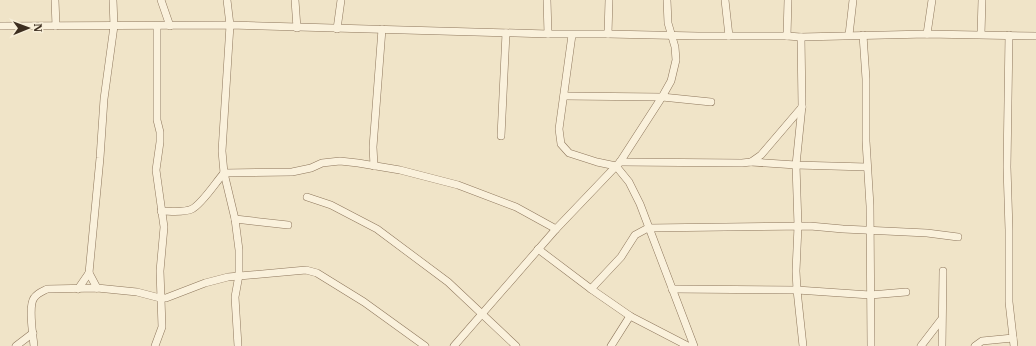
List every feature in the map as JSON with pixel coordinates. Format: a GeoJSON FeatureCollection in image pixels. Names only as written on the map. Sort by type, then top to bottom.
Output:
{"type":"FeatureCollection","features":[{"type":"Feature","properties":{"kind":"street"},"geometry":{"type":"LineString","coordinates":[[55,0],[56,26]]}},
{"type":"Feature","properties":{"kind":"street"},"geometry":{"type":"LineString","coordinates":[[78,289],[89,273],[104,99],[114,26],[113,0]]}},
{"type":"Feature","properties":{"kind":"street"},"geometry":{"type":"LineString","coordinates":[[161,0],[170,26]]}},
{"type":"Feature","properties":{"kind":"street"},"geometry":{"type":"LineString","coordinates":[[227,0],[230,25],[222,151],[224,173],[235,219],[239,250],[239,275],[235,297],[238,346]]}},
{"type":"Feature","properties":{"kind":"street"},"geometry":{"type":"LineString","coordinates":[[295,0],[297,28]]}},
{"type":"Feature","properties":{"kind":"street"},"geometry":{"type":"LineString","coordinates":[[337,29],[341,0]]}},
{"type":"Feature","properties":{"kind":"street"},"geometry":{"type":"LineString","coordinates":[[547,0],[548,34]]}},
{"type":"Feature","properties":{"kind":"street"},"geometry":{"type":"LineString","coordinates":[[608,34],[609,0]]}},
{"type":"Feature","properties":{"kind":"street"},"geometry":{"type":"LineString","coordinates":[[454,346],[482,312],[556,229],[618,164],[662,98],[671,81],[676,60],[675,47],[668,23],[667,0]]}},
{"type":"Feature","properties":{"kind":"street"},"geometry":{"type":"LineString","coordinates":[[725,0],[729,36]]}},
{"type":"Feature","properties":{"kind":"street"},"geometry":{"type":"LineString","coordinates":[[787,36],[788,0]]}},
{"type":"Feature","properties":{"kind":"street"},"geometry":{"type":"LineString","coordinates":[[849,35],[853,0]]}},
{"type":"Feature","properties":{"kind":"street"},"geometry":{"type":"LineString","coordinates":[[927,34],[932,0]]}},
{"type":"Feature","properties":{"kind":"street"},"geometry":{"type":"LineString","coordinates":[[981,34],[982,0]]}},
{"type":"Feature","properties":{"kind":"street"},"geometry":{"type":"LineString","coordinates":[[0,26],[230,25],[572,35],[608,34],[672,36],[801,37],[927,34],[1036,36]]}},
{"type":"Feature","properties":{"kind":"street"},"geometry":{"type":"LineString","coordinates":[[155,346],[162,327],[160,257],[164,227],[156,170],[160,142],[160,132],[157,120],[157,26]]}},
{"type":"Feature","properties":{"kind":"street"},"geometry":{"type":"LineString","coordinates":[[374,166],[373,147],[382,29]]}},
{"type":"Feature","properties":{"kind":"street"},"geometry":{"type":"LineString","coordinates":[[501,136],[506,33]]}},
{"type":"Feature","properties":{"kind":"street"},"geometry":{"type":"LineString","coordinates":[[572,35],[559,129],[561,144],[569,153],[597,162],[618,164],[751,162],[867,167]]}},
{"type":"Feature","properties":{"kind":"street"},"geometry":{"type":"LineString","coordinates":[[863,35],[866,79],[867,167],[870,230],[871,346]]}},
{"type":"Feature","properties":{"kind":"street"},"geometry":{"type":"LineString","coordinates":[[1009,35],[1007,167],[1009,302],[1014,346]]}},
{"type":"Feature","properties":{"kind":"street"},"geometry":{"type":"LineString","coordinates":[[801,37],[802,106],[796,165],[798,226],[797,290],[803,346]]}},
{"type":"Feature","properties":{"kind":"street"},"geometry":{"type":"LineString","coordinates":[[564,96],[662,98],[711,102]]}},
{"type":"Feature","properties":{"kind":"street"},"geometry":{"type":"LineString","coordinates":[[751,162],[761,155],[802,106]]}},
{"type":"Feature","properties":{"kind":"street"},"geometry":{"type":"LineString","coordinates":[[224,173],[292,172],[311,168],[322,162],[340,161],[400,170],[465,187],[516,207],[556,229]]}},
{"type":"Feature","properties":{"kind":"street"},"geometry":{"type":"LineString","coordinates":[[618,164],[633,188],[640,204],[694,346]]}},
{"type":"Feature","properties":{"kind":"street"},"geometry":{"type":"LineString","coordinates":[[161,211],[184,211],[192,209],[208,193],[224,173]]}},
{"type":"Feature","properties":{"kind":"street"},"geometry":{"type":"LineString","coordinates":[[307,197],[331,205],[377,229],[448,282],[482,312],[516,346]]}},
{"type":"Feature","properties":{"kind":"street"},"geometry":{"type":"LineString","coordinates":[[235,219],[288,225]]}},
{"type":"Feature","properties":{"kind":"street"},"geometry":{"type":"LineString","coordinates":[[591,289],[621,257],[635,235],[648,228],[798,226],[927,233],[958,237]]}},
{"type":"Feature","properties":{"kind":"street"},"geometry":{"type":"LineString","coordinates":[[538,249],[630,316],[688,346]]}},
{"type":"Feature","properties":{"kind":"street"},"geometry":{"type":"LineString","coordinates":[[34,346],[31,304],[34,297],[40,292],[48,290],[97,288],[137,292],[160,298],[169,297],[205,284],[239,275],[311,270],[364,302],[425,346]]}},
{"type":"Feature","properties":{"kind":"street"},"geometry":{"type":"LineString","coordinates":[[942,271],[942,346]]}},
{"type":"Feature","properties":{"kind":"street"},"geometry":{"type":"LineString","coordinates":[[89,273],[97,288]]}},
{"type":"Feature","properties":{"kind":"street"},"geometry":{"type":"LineString","coordinates":[[672,289],[797,290],[870,295],[906,292]]}},
{"type":"Feature","properties":{"kind":"street"},"geometry":{"type":"LineString","coordinates":[[611,346],[630,316]]}},
{"type":"Feature","properties":{"kind":"street"},"geometry":{"type":"LineString","coordinates":[[921,346],[941,320]]}},
{"type":"Feature","properties":{"kind":"street"},"geometry":{"type":"LineString","coordinates":[[16,346],[33,333]]}},
{"type":"Feature","properties":{"kind":"street"},"geometry":{"type":"LineString","coordinates":[[976,346],[982,341],[1013,338]]}}]}
